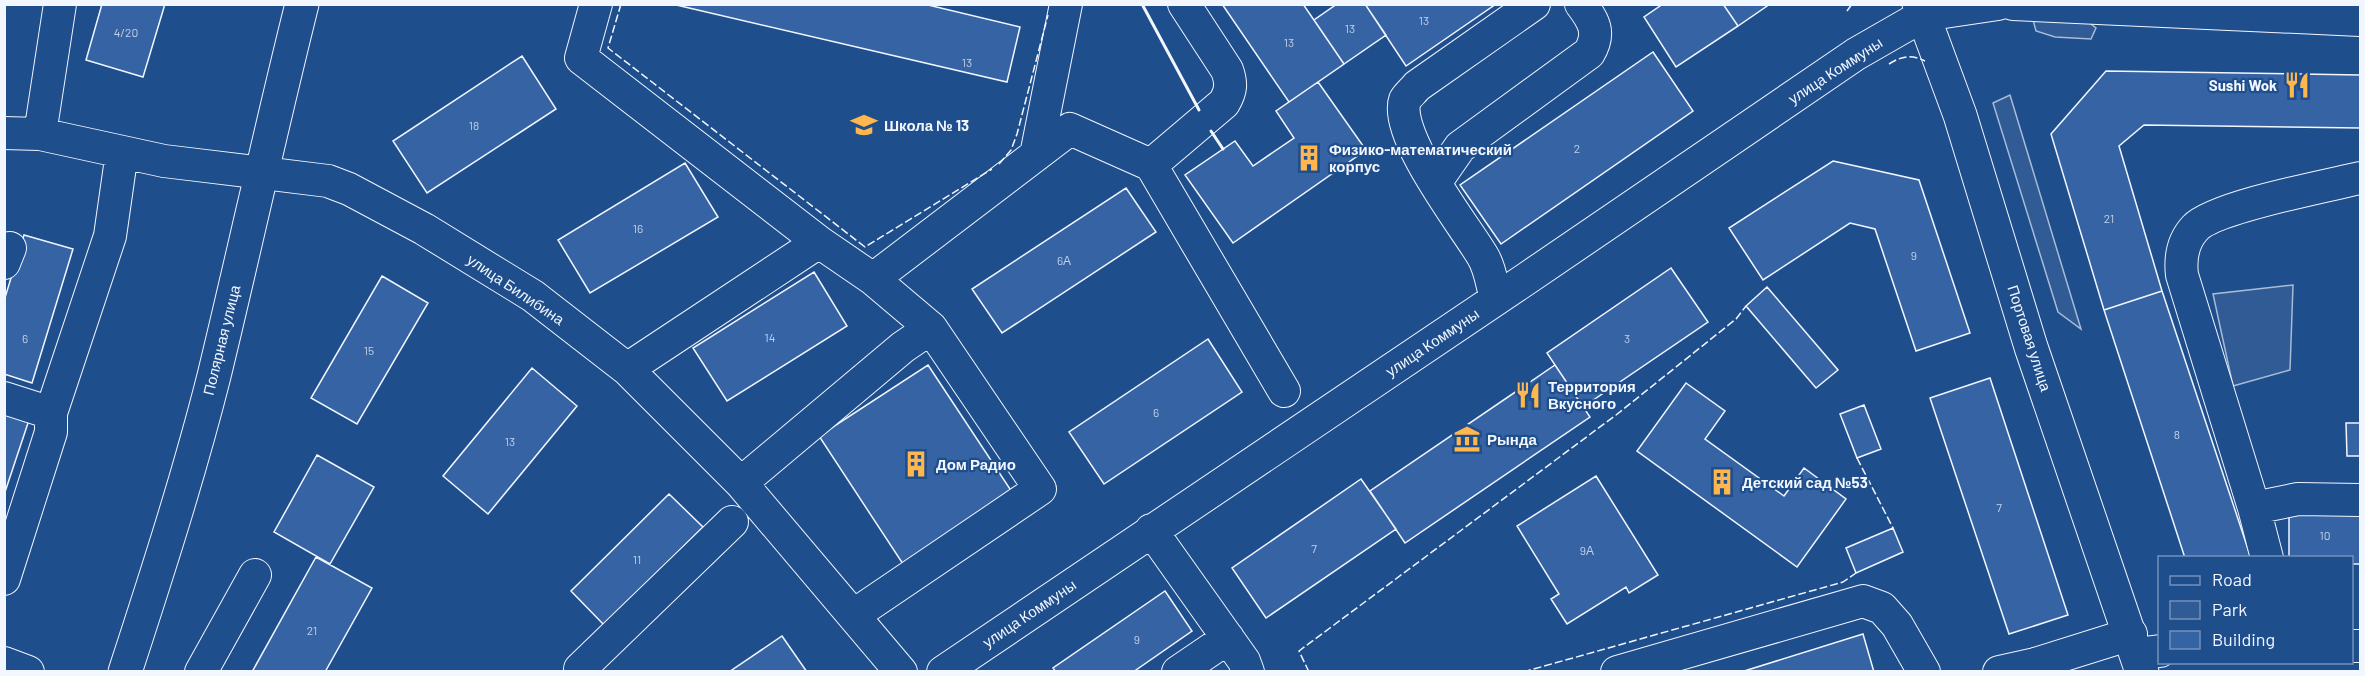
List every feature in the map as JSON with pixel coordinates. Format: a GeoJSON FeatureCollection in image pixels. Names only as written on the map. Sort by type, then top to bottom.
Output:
{"type":"FeatureCollection","features":[{"type":"Feature","properties":{"kind":"main road","name":"Полярная улица"},"geometry":{"type":"LineString","coordinates":[[125,672],[174,517],[213,377],[302,4]]}},
{"type":"Feature","properties":{"kind":"main road","name":"Портовая улица"},"geometry":{"type":"LineString","coordinates":[[1921,10],[1960,115],[2031,347],[2143,653]]}},
{"type":"Feature","properties":{"kind":"street"},"geometry":{"type":"LineString","coordinates":[[40,134],[60,4]]}},
{"type":"Feature","properties":{"kind":"street"},"geometry":{"type":"LineString","coordinates":[[596,4],[581,58],[819,242],[873,279],[931,328],[1040,489],[854,615]]}},
{"type":"Feature","properties":{"kind":"street"},"geometry":{"type":"LineString","coordinates":[[1036,155],[1065,4]]}},
{"type":"Feature","properties":{"kind":"street"},"geometry":{"type":"LineString","coordinates":[[1151,165],[1224,103],[1230,92],[1231,82],[1227,70],[1184,4]]}},
{"type":"Feature","properties":{"kind":"street"},"geometry":{"type":"LineString","coordinates":[[1496,299],[1484,258],[1435,183],[1414,146],[1404,117],[1405,100],[1417,86],[1534,4]]}},
{"type":"Feature","properties":{"kind":"street"},"geometry":{"type":"LineString","coordinates":[[1435,183],[1460,147],[1589,53],[1596,41],[1595,28],[1581,4]]}},
{"type":"Feature","properties":{"kind":"street"},"geometry":{"type":"LineString","coordinates":[[1921,10],[1998,4]]}},
{"type":"Feature","properties":{"kind":"street"},"geometry":{"type":"LineString","coordinates":[[2013,4],[2361,20]]}},
{"type":"Feature","properties":{"kind":"street","name":"улица Коммуны"},"geometry":{"type":"LineString","coordinates":[[943,672],[1921,10]]}},
{"type":"Feature","properties":{"kind":"street"},"geometry":{"type":"LineString","coordinates":[[873,279],[1070,129],[1151,165],[1284,391]]}},
{"type":"Feature","properties":{"kind":"street","name":"улица Билибина"},"geometry":{"type":"LineString","coordinates":[[4,133],[40,134],[203,167],[261,172],[328,182],[349,189],[385,207],[533,296],[627,369],[741,483],[901,672]]}},
{"type":"Feature","properties":{"kind":"street"},"geometry":{"type":"LineString","coordinates":[[4,579],[51,432],[51,413],[110,236],[122,152]]}},
{"type":"Feature","properties":{"kind":"street"},"geometry":{"type":"LineString","coordinates":[[2266,556],[2254,508],[2182,275],[2181,260],[2185,242],[2194,228],[2207,218],[2361,178]]}},
{"type":"Feature","properties":{"kind":"street"},"geometry":{"type":"LineString","coordinates":[[627,369],[819,242]]}},
{"type":"Feature","properties":{"kind":"street"},"geometry":{"type":"LineString","coordinates":[[741,483],[903,347],[931,328]]}},
{"type":"Feature","properties":{"kind":"street"},"geometry":{"type":"LineString","coordinates":[[4,398],[51,413]]}},
{"type":"Feature","properties":{"kind":"street"},"geometry":{"type":"LineString","coordinates":[[2254,508],[2298,499],[2361,500]]}},
{"type":"Feature","properties":{"kind":"street"},"geometry":{"type":"LineString","coordinates":[[580,669],[732,522]]}},
{"type":"Feature","properties":{"kind":"street"},"geometry":{"type":"LineString","coordinates":[[1151,530],[1244,661],[1248,672]]}},
{"type":"Feature","properties":{"kind":"street"},"geometry":{"type":"LineString","coordinates":[[201,672],[255,575]]}},
{"type":"Feature","properties":{"kind":"street"},"geometry":{"type":"LineString","coordinates":[[1617,672],[1863,601],[1882,608],[1897,625],[1924,672]]}},
{"type":"Feature","properties":{"kind":"street"},"geometry":{"type":"LineString","coordinates":[[1178,672],[1228,638]]}},
{"type":"Feature","properties":{"kind":"street"},"geometry":{"type":"LineString","coordinates":[[1999,672],[2035,664],[2143,653]]}},
{"type":"Feature","properties":{"kind":"street"},"geometry":{"type":"LineString","coordinates":[[4,663],[28,672]]}},
{"type":"Feature","properties":{"kind":"green space"},"geometry":{"type":"Polygon","coordinates":[[[2033,20],[2086,20],[2096,28],[2091,39],[2055,37],[2036,31],[2033,20]]]}},
{"type":"Feature","properties":{"kind":"green space"},"geometry":{"type":"Polygon","coordinates":[[[2010,95],[2081,329],[2058,312],[1993,103],[2010,95]]]}},
{"type":"Feature","properties":{"kind":"green space"},"geometry":{"type":"Polygon","coordinates":[[[2293,285],[2290,370],[2233,386],[2213,294],[2293,285]]]}},
{"type":"Feature","properties":{"kind":"building"},"geometry":{"type":"Polygon","coordinates":[[[102,4],[165,4],[143,77],[86,60],[102,4]]]}},
{"type":"Feature","properties":{"kind":"building"},"geometry":{"type":"Polygon","coordinates":[[[672,4],[924,4],[1020,27],[1007,82],[672,4]]]}},
{"type":"Feature","properties":{"kind":"building"},"geometry":{"type":"Polygon","coordinates":[[[1222,4],[1303,4],[1344,64],[1289,102],[1222,4]]]}},
{"type":"Feature","properties":{"kind":"building"},"geometry":{"type":"Polygon","coordinates":[[[1337,4],[1365,4],[1386,35],[1344,64],[1314,20],[1337,4]]]}},
{"type":"Feature","properties":{"kind":"building"},"geometry":{"type":"Polygon","coordinates":[[[1365,4],[1496,4],[1406,66],[1365,4]]]}},
{"type":"Feature","properties":{"kind":"building"},"geometry":{"type":"Polygon","coordinates":[[[1663,4],[1723,4],[1738,26],[1676,67],[1644,17],[1663,4]]]}},
{"type":"Feature","properties":{"kind":"building"},"geometry":{"type":"Polygon","coordinates":[[[1723,4],[1770,4],[1738,26],[1723,4]]]}},
{"type":"Feature","properties":{"kind":"building"},"geometry":{"type":"Polygon","coordinates":[[[1653,52],[1693,111],[1501,244],[1460,185],[1653,52]]]}},
{"type":"Feature","properties":{"kind":"building"},"geometry":{"type":"Polygon","coordinates":[[[522,56],[556,109],[427,193],[393,141],[522,56]]]}},
{"type":"Feature","properties":{"kind":"building"},"geometry":{"type":"Polygon","coordinates":[[[2106,71],[2360,75],[2360,128],[2144,125],[2119,146],[2162,291],[2104,310],[2051,134],[2106,71]]]}},
{"type":"Feature","properties":{"kind":"building","name":"Физико-математический корпус"},"geometry":{"type":"Polygon","coordinates":[[[1318,82],[1366,150],[1233,243],[1185,175],[1235,141],[1253,166],[1294,138],[1276,111],[1318,82]]]}},
{"type":"Feature","properties":{"kind":"building"},"geometry":{"type":"Polygon","coordinates":[[[1833,161],[1919,180],[1970,333],[1916,351],[1875,229],[1850,223],[1763,280],[1729,228],[1833,161]]]}},
{"type":"Feature","properties":{"kind":"building"},"geometry":{"type":"Polygon","coordinates":[[[685,163],[718,217],[590,293],[558,240],[685,163]]]}},
{"type":"Feature","properties":{"kind":"building"},"geometry":{"type":"Polygon","coordinates":[[[1126,188],[1156,232],[1002,333],[972,289],[1126,188]]]}},
{"type":"Feature","properties":{"kind":"building"},"geometry":{"type":"Polygon","coordinates":[[[24,235],[73,249],[32,383],[4,374],[4,301],[24,235]]]}},
{"type":"Feature","properties":{"kind":"building"},"geometry":{"type":"Polygon","coordinates":[[[1671,268],[1708,322],[1583,407],[1547,353],[1671,268]]]}},
{"type":"Feature","properties":{"kind":"building"},"geometry":{"type":"Polygon","coordinates":[[[814,272],[847,326],[727,401],[693,348],[814,272]]]}},
{"type":"Feature","properties":{"kind":"building"},"geometry":{"type":"Polygon","coordinates":[[[382,276],[428,303],[357,424],[311,398],[382,276]]]}},
{"type":"Feature","properties":{"kind":"building"},"geometry":{"type":"Polygon","coordinates":[[[1767,287],[1838,370],[1816,388],[1746,306],[1767,287]]]}},
{"type":"Feature","properties":{"kind":"building"},"geometry":{"type":"Polygon","coordinates":[[[2162,291],[2250,556],[2184,556],[2104,310],[2162,291]]]}},
{"type":"Feature","properties":{"kind":"building"},"geometry":{"type":"Polygon","coordinates":[[[1208,339],[1242,392],[1104,484],[1069,432],[1208,339]]]}},
{"type":"Feature","properties":{"kind":"building","name":"Дом Радио"},"geometry":{"type":"Polygon","coordinates":[[[928,365],[1012,492],[903,564],[819,436],[928,365]]]}},
{"type":"Feature","properties":{"kind":"building"},"geometry":{"type":"Polygon","coordinates":[[[1555,365],[1590,417],[1405,543],[1370,491],[1555,365]]]}},
{"type":"Feature","properties":{"kind":"building"},"geometry":{"type":"Polygon","coordinates":[[[532,368],[577,406],[488,514],[443,476],[532,368]]]}},
{"type":"Feature","properties":{"kind":"building"},"geometry":{"type":"Polygon","coordinates":[[[1990,378],[2068,615],[2009,634],[1930,398],[1990,378]]]}},
{"type":"Feature","properties":{"kind":"building","name":"Детский сад №53"},"geometry":{"type":"Polygon","coordinates":[[[1686,383],[1725,411],[1705,439],[1784,496],[1804,468],[1846,499],[1797,567],[1637,451],[1686,383]]]}},
{"type":"Feature","properties":{"kind":"building"},"geometry":{"type":"Polygon","coordinates":[[[1864,405],[1881,449],[1857,458],[1840,414],[1864,405]]]}},
{"type":"Feature","properties":{"kind":"building"},"geometry":{"type":"Polygon","coordinates":[[[4,412],[29,420],[4,495],[4,412]]]}},
{"type":"Feature","properties":{"kind":"building"},"geometry":{"type":"Polygon","coordinates":[[[2346,423],[2360,423],[2360,456],[2347,456],[2346,423]]]}},
{"type":"Feature","properties":{"kind":"building"},"geometry":{"type":"Polygon","coordinates":[[[317,455],[374,487],[330,564],[274,532],[317,455]]]}},
{"type":"Feature","properties":{"kind":"building"},"geometry":{"type":"Polygon","coordinates":[[[1596,476],[1658,575],[1629,593],[1626,587],[1567,624],[1551,599],[1559,594],[1517,526],[1596,476]]]}},
{"type":"Feature","properties":{"kind":"building"},"geometry":{"type":"Polygon","coordinates":[[[1361,479],[1396,529],[1266,618],[1232,568],[1361,479]]]}},
{"type":"Feature","properties":{"kind":"building"},"geometry":{"type":"Polygon","coordinates":[[[669,494],[703,527],[604,625],[571,591],[669,494]]]}},
{"type":"Feature","properties":{"kind":"building"},"geometry":{"type":"Polygon","coordinates":[[[2360,512],[2360,564],[2353,564],[2353,556],[2289,556],[2289,513],[2360,512]]]}},
{"type":"Feature","properties":{"kind":"building"},"geometry":{"type":"Polygon","coordinates":[[[1893,528],[1903,552],[1856,573],[1846,548],[1893,528]]]}},
{"type":"Feature","properties":{"kind":"building"},"geometry":{"type":"Polygon","coordinates":[[[316,557],[372,588],[325,672],[252,672],[316,557]]]}},
{"type":"Feature","properties":{"kind":"building"},"geometry":{"type":"Polygon","coordinates":[[[1165,591],[1192,631],[1133,672],[1056,672],[1053,668],[1165,591]]]}},
{"type":"Feature","properties":{"kind":"building"},"geometry":{"type":"Polygon","coordinates":[[[1863,634],[1874,672],[1741,672],[1863,634]]]}},
{"type":"Feature","properties":{"kind":"building"},"geometry":{"type":"Polygon","coordinates":[[[782,636],[807,672],[729,672],[782,636]]]}},
{"type":"Feature","properties":{"kind":"fence"},"geometry":{"type":"LineString","coordinates":[[621,4],[608,48],[865,247],[992,169]]}},
{"type":"Feature","properties":{"kind":"fence"},"geometry":{"type":"LineString","coordinates":[[1847,11],[1852,4]]}},
{"type":"Feature","properties":{"kind":"fence"},"geometry":{"type":"LineString","coordinates":[[999,164],[1011,150],[1017,134],[1048,15]]}},
{"type":"Feature","properties":{"kind":"fence"},"geometry":{"type":"LineString","coordinates":[[1889,64],[1907,57],[1925,61]]}},
{"type":"Feature","properties":{"kind":"fence"},"geometry":{"type":"LineString","coordinates":[[1309,672],[1299,651],[1616,415],[1736,319],[1746,306]]}},
{"type":"Feature","properties":{"kind":"fence"},"geometry":{"type":"LineString","coordinates":[[1857,458],[1893,528]]}},
{"type":"Feature","properties":{"kind":"fence"},"geometry":{"type":"LineString","coordinates":[[1523,672],[1843,582],[1856,573]]}},
{"type":"Feature","properties":{"kind":"wall"},"geometry":{"type":"LineString","coordinates":[[1142,4],[1199,110]]}},
{"type":"Feature","properties":{"kind":"wall"},"geometry":{"type":"LineString","coordinates":[[1211,131],[1223,149]]}},
{"type":"Feature","properties":{"kind":"place","name":"Sushi Wok"},"geometry":{"type":"Point","coordinates":[2297,85]}},
{"type":"Feature","properties":{"kind":"place","name":"Школа № 13"},"geometry":{"type":"Point","coordinates":[864,125]}},
{"type":"Feature","properties":{"kind":"place","name":"Физико-математический корпус"},"geometry":{"type":"Point","coordinates":[1309,158]}},
{"type":"Feature","properties":{"kind":"place","name":"Территория Вкусного"},"geometry":{"type":"Point","coordinates":[1528,395]}},
{"type":"Feature","properties":{"kind":"place","name":"Рында"},"geometry":{"type":"Point","coordinates":[1467,439]}},
{"type":"Feature","properties":{"kind":"place","name":"Дом Радио"},"geometry":{"type":"Point","coordinates":[916,464]}},
{"type":"Feature","properties":{"kind":"place","name":"Детский сад №53"},"geometry":{"type":"Point","coordinates":[1722,482]}}]}
